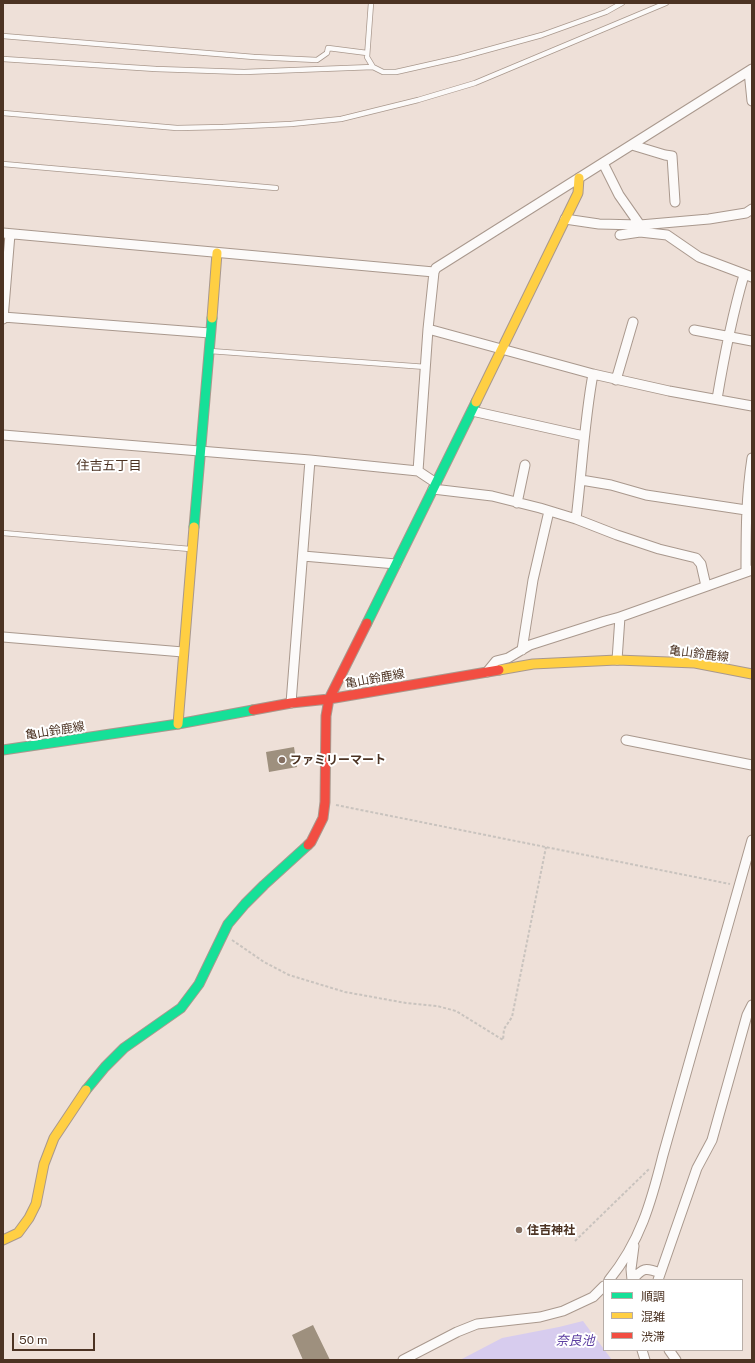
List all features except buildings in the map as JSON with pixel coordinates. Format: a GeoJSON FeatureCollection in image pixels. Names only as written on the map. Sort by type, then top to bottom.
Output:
{"type":"FeatureCollection","features":[{"type":"Feature","properties":{"kind":"street"},"geometry":{"type":"LineString","coordinates":[[418,471],[428,329],[434,272],[436,268],[750,70],[752,101]]}},
{"type":"Feature","properties":{"kind":"street"},"geometry":{"type":"LineString","coordinates":[[632,145],[672,156],[675,202]]}},
{"type":"Feature","properties":{"kind":"street"},"geometry":{"type":"LineString","coordinates":[[603,163],[619,195],[640,228]]}},
{"type":"Feature","properties":{"kind":"street"},"geometry":{"type":"LineString","coordinates":[[3,1240],[18,1233],[29,1218],[36,1204],[44,1164],[54,1138],[71,1111],[105,1067],[124,1048],[181,1008],[199,984],[228,924],[245,904],[311,842],[323,818],[325,802],[326,716],[329,699],[502,350],[578,192],[579,178]]}},
{"type":"Feature","properties":{"kind":"street"},"geometry":{"type":"LineString","coordinates":[[620,235],[640,228],[746,213],[752,209]]}},
{"type":"Feature","properties":{"kind":"street"},"geometry":{"type":"LineString","coordinates":[[565,218],[599,224],[640,228],[667,235],[699,257],[748,276],[734,306],[717,399]]}},
{"type":"Feature","properties":{"kind":"street"},"geometry":{"type":"LineString","coordinates":[[210,333],[3,318],[7,234],[434,272]]}},
{"type":"Feature","properties":{"kind":"street"},"geometry":{"type":"LineString","coordinates":[[178,724],[217,253]]}},
{"type":"Feature","properties":{"kind":"street"},"geometry":{"type":"LineString","coordinates":[[616,380],[633,322]]}},
{"type":"Feature","properties":{"kind":"street"},"geometry":{"type":"LineString","coordinates":[[428,329],[616,380],[752,406]]}},
{"type":"Feature","properties":{"kind":"street"},"geometry":{"type":"LineString","coordinates":[[694,330],[752,341]]}},
{"type":"Feature","properties":{"kind":"street"},"geometry":{"type":"LineString","coordinates":[[576,519],[587,406],[593,374]]}},
{"type":"Feature","properties":{"kind":"street"},"geometry":{"type":"LineString","coordinates":[[472,411],[584,436]]}},
{"type":"Feature","properties":{"kind":"street"},"geometry":{"type":"LineString","coordinates":[[3,435],[310,460],[418,471],[434,486],[492,496],[549,511],[576,519],[659,549],[696,558],[701,564],[706,586]]}},
{"type":"Feature","properties":{"kind":"street"},"geometry":{"type":"LineString","coordinates":[[487,672],[496,661],[508,658],[530,645],[620,618],[749,571],[746,510],[752,458]]}},
{"type":"Feature","properties":{"kind":"street"},"geometry":{"type":"LineString","coordinates":[[291,703],[310,460]]}},
{"type":"Feature","properties":{"kind":"street"},"geometry":{"type":"LineString","coordinates":[[517,503],[525,465]]}},
{"type":"Feature","properties":{"kind":"street"},"geometry":{"type":"LineString","coordinates":[[581,480],[610,485],[646,495],[746,510]]}},
{"type":"Feature","properties":{"kind":"street"},"geometry":{"type":"LineString","coordinates":[[522,650],[533,580],[549,511]]}},
{"type":"Feature","properties":{"kind":"street"},"geometry":{"type":"LineString","coordinates":[[303,556],[396,564]]}},
{"type":"Feature","properties":{"kind":"street"},"geometry":{"type":"LineString","coordinates":[[617,660],[620,618]]}},
{"type":"Feature","properties":{"kind":"street"},"geometry":{"type":"LineString","coordinates":[[3,637],[183,652]]}},
{"type":"Feature","properties":{"kind":"street","name":"亀山鈴鹿線"},"geometry":{"type":"LineString","coordinates":[[3,750],[178,724],[291,703],[329,699],[533,664],[617,660],[695,663],[752,674]]}},
{"type":"Feature","properties":{"kind":"street"},"geometry":{"type":"LineString","coordinates":[[626,740],[752,765]]}},
{"type":"Feature","properties":{"kind":"street"},"geometry":{"type":"LineString","coordinates":[[610,1279],[619,1268],[634,1242],[642,1226],[652,1198],[752,840]]}},
{"type":"Feature","properties":{"kind":"street"},"geometry":{"type":"LineString","coordinates":[[633,1279],[644,1269],[649,1269],[659,1276],[697,1168],[712,1140],[747,1015],[752,1005]]}},
{"type":"Feature","properties":{"kind":"street"},"geometry":{"type":"LineString","coordinates":[[632,1279],[631,1269],[634,1242]]}},
{"type":"Feature","properties":{"kind":"street"},"geometry":{"type":"LineString","coordinates":[[403,1360],[457,1332],[477,1324],[540,1317],[563,1311],[593,1297],[603,1287]]}},
{"type":"Feature","properties":{"kind":"street"},"geometry":{"type":"LineString","coordinates":[[670,1351],[676,1360]]}},
{"type":"Feature","properties":{"kind":"lane"},"geometry":{"type":"LineString","coordinates":[[371,3],[367,58],[373,67]]}},
{"type":"Feature","properties":{"kind":"lane"},"geometry":{"type":"LineString","coordinates":[[3,59],[156,69],[244,72],[373,67],[383,72],[396,72],[458,58],[542,35],[606,12],[622,3]]}},
{"type":"Feature","properties":{"kind":"lane"},"geometry":{"type":"LineString","coordinates":[[3,113],[177,128],[291,124],[341,119],[418,100],[475,83],[666,3]]}},
{"type":"Feature","properties":{"kind":"lane"},"geometry":{"type":"LineString","coordinates":[[3,36],[254,57],[317,60],[327,53],[328,48],[367,52]]}},
{"type":"Feature","properties":{"kind":"lane"},"geometry":{"type":"LineString","coordinates":[[3,164],[276,188]]}},
{"type":"Feature","properties":{"kind":"lane"},"geometry":{"type":"LineString","coordinates":[[209,351],[426,367]]}},
{"type":"Feature","properties":{"kind":"lane"},"geometry":{"type":"LineString","coordinates":[[3,533],[192,550]]}},
{"type":"Feature","properties":{"kind":"path"},"geometry":{"type":"LineString","coordinates":[[325,802],[739,886]]}},
{"type":"Feature","properties":{"kind":"path"},"geometry":{"type":"LineString","coordinates":[[222,934],[264,962],[289,975],[345,992],[406,1003],[438,1006],[456,1011],[503,1040],[504,1029],[512,1017],[546,847]]}},
{"type":"Feature","properties":{"kind":"path"},"geometry":{"type":"LineString","coordinates":[[576,1241],[663,1156]]}},
{"type":"Feature","properties":{"kind":"water","name":"奈良池"},"geometry":{"type":"Polygon","coordinates":[[[583,1321],[603,1348],[603,1351],[605,1351],[612,1360],[460,1360],[502,1338],[583,1321]]]}},
{"type":"Feature","properties":{"kind":"traffic: fast"},"geometry":{"type":"LineString","coordinates":[[194,527],[212,318]]}},
{"type":"Feature","properties":{"kind":"traffic: fast"},"geometry":{"type":"LineString","coordinates":[[367,623],[476,402]]}},
{"type":"Feature","properties":{"kind":"traffic: fast"},"geometry":{"type":"LineString","coordinates":[[3,750],[178,724],[253,710]]}},
{"type":"Feature","properties":{"kind":"traffic: fast"},"geometry":{"type":"LineString","coordinates":[[86,1090],[105,1067],[124,1048],[181,1008],[199,984],[228,924],[264,885],[308,845]]}},
{"type":"Feature","properties":{"kind":"traffic: slow"},"geometry":{"type":"LineString","coordinates":[[476,402],[578,193],[579,178]]}},
{"type":"Feature","properties":{"kind":"traffic: slow"},"geometry":{"type":"LineString","coordinates":[[212,318],[217,253]]}},
{"type":"Feature","properties":{"kind":"traffic: slow"},"geometry":{"type":"LineString","coordinates":[[178,724],[194,527]]}},
{"type":"Feature","properties":{"kind":"traffic: slow"},"geometry":{"type":"LineString","coordinates":[[499,670],[533,664],[617,660],[695,663],[752,674]]}},
{"type":"Feature","properties":{"kind":"traffic: slow"},"geometry":{"type":"LineString","coordinates":[[3,1240],[18,1233],[29,1218],[36,1204],[44,1164],[54,1138],[86,1090]]}},
{"type":"Feature","properties":{"kind":"traffic: jam"},"geometry":{"type":"LineString","coordinates":[[308,845],[323,818],[325,802],[326,716],[329,699],[367,623]]}},
{"type":"Feature","properties":{"kind":"traffic: jam"},"geometry":{"type":"LineString","coordinates":[[253,710],[291,703],[329,699],[499,670]]}},
{"type":"Feature","properties":{"kind":"place","name":"ファミリーマート"},"geometry":{"type":"Point","coordinates":[282,760]}},
{"type":"Feature","properties":{"kind":"place","name":"住吉神社"},"geometry":{"type":"Point","coordinates":[519,1230]}},
{"type":"Feature","properties":{"kind":"district","name":"住吉五丁目"},"geometry":{"type":"Point","coordinates":[109,466]}}]}
